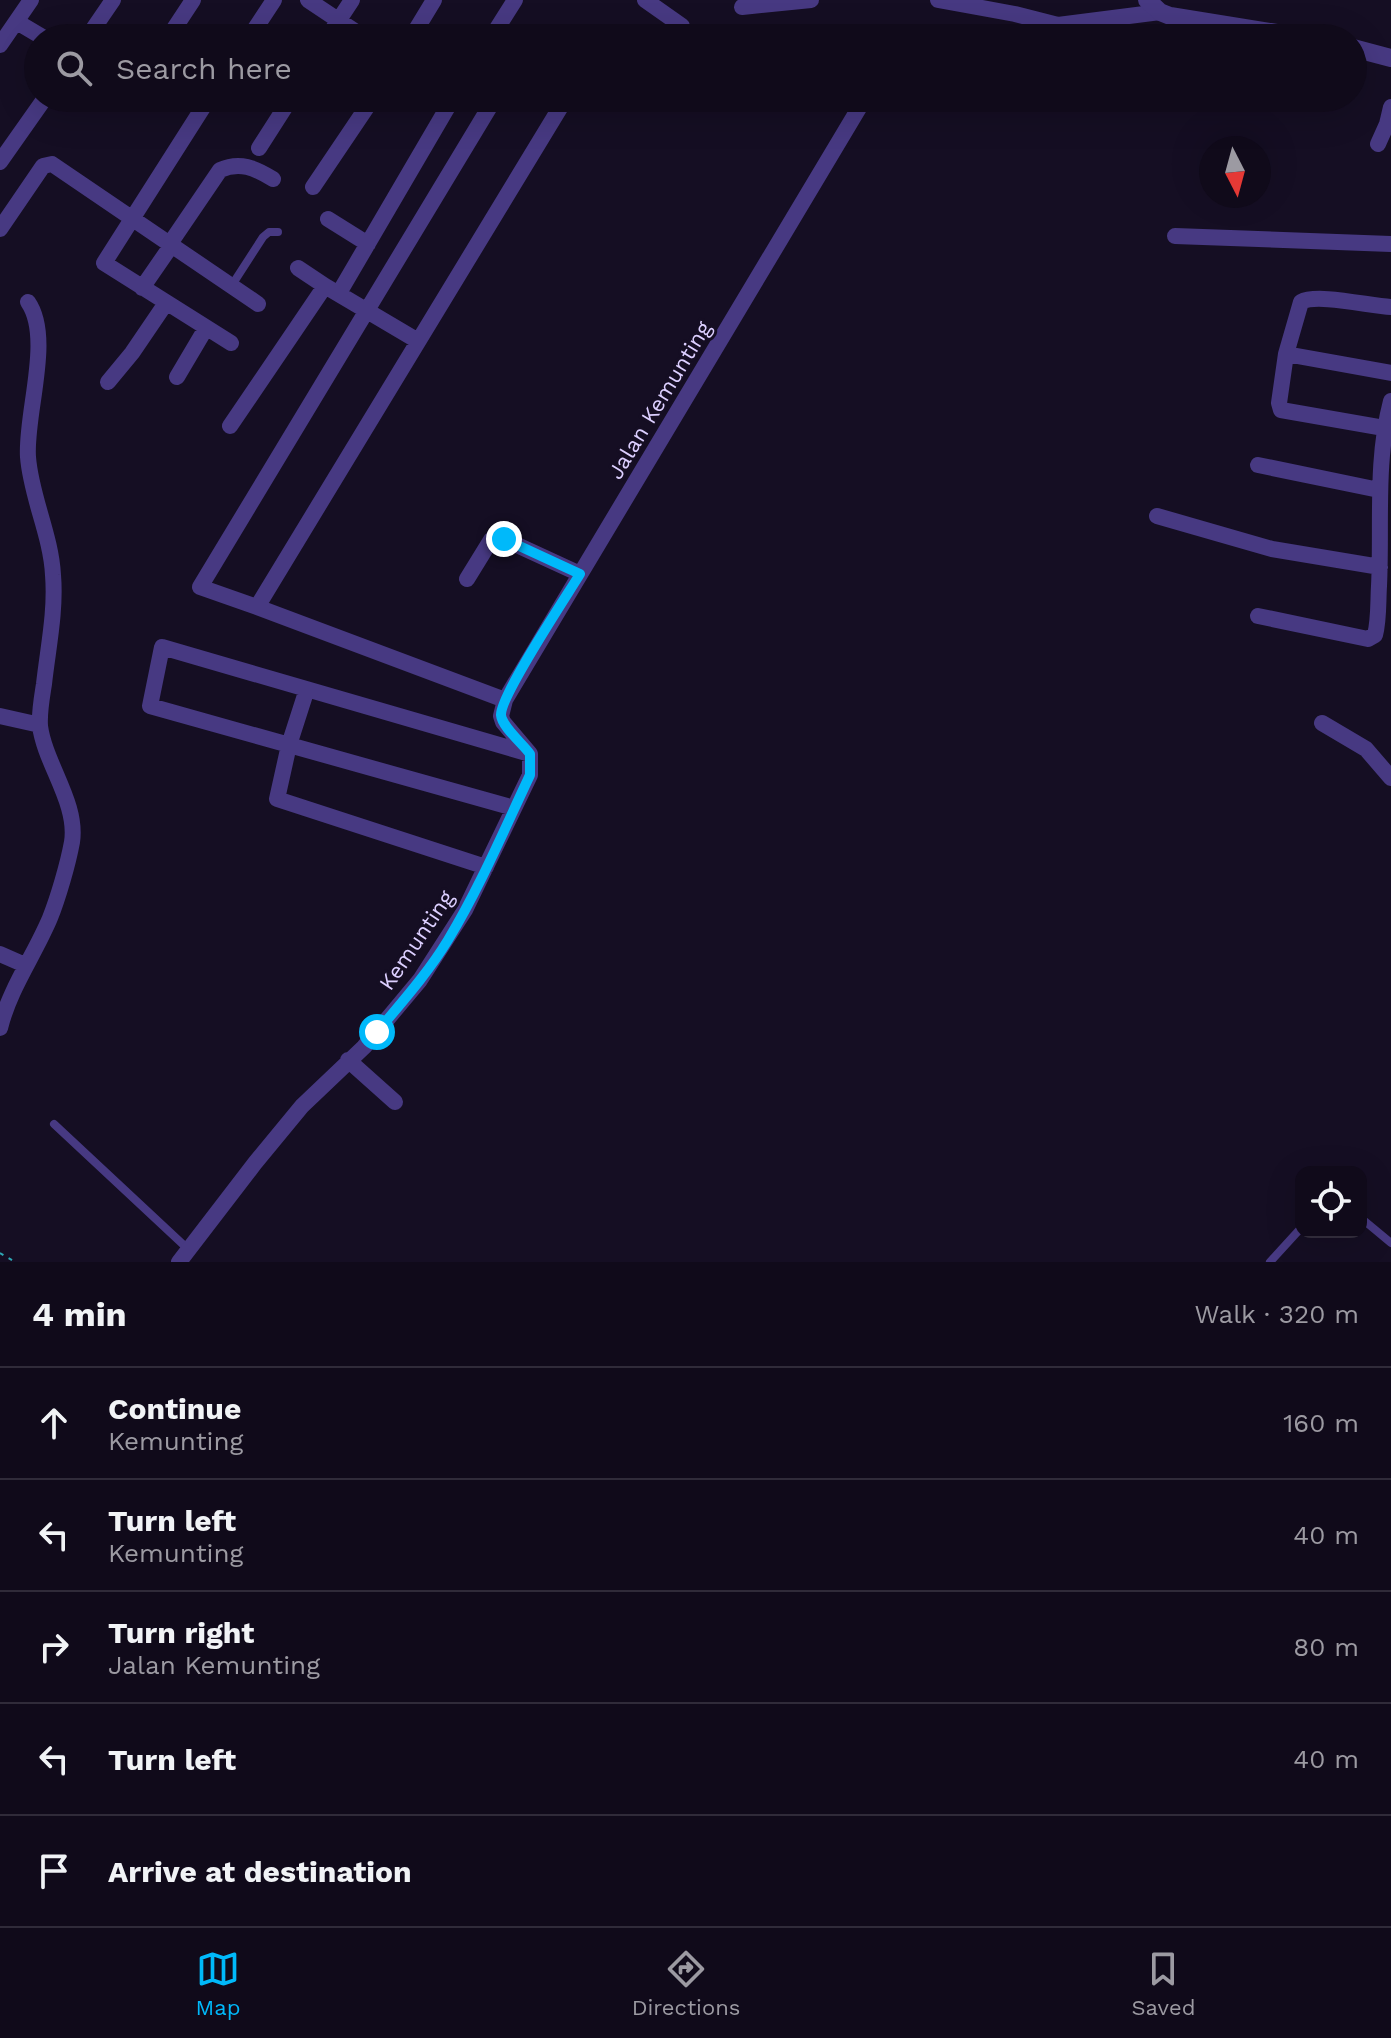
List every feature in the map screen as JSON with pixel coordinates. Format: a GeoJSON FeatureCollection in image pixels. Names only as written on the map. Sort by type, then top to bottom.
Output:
{"type":"FeatureCollection","features":[{"type":"Feature","properties":{"kind":"street"},"geometry":{"type":"LineString","coordinates":[[0,45],[31,0]]}},
{"type":"Feature","properties":{"kind":"street"},"geometry":{"type":"LineString","coordinates":[[97,24],[113,0]]}},
{"type":"Feature","properties":{"kind":"street"},"geometry":{"type":"LineString","coordinates":[[177,24],[193,0]]}},
{"type":"Feature","properties":{"kind":"street"},"geometry":{"type":"LineString","coordinates":[[258,24],[274,0]]}},
{"type":"Feature","properties":{"kind":"street"},"geometry":{"type":"LineString","coordinates":[[308,0],[343,24]]}},
{"type":"Feature","properties":{"kind":"street"},"geometry":{"type":"LineString","coordinates":[[336,24],[352,0]]}},
{"type":"Feature","properties":{"kind":"street"},"geometry":{"type":"LineString","coordinates":[[419,24],[434,0]]}},
{"type":"Feature","properties":{"kind":"street"},"geometry":{"type":"LineString","coordinates":[[500,24],[515,0]]}},
{"type":"Feature","properties":{"kind":"street"},"geometry":{"type":"LineString","coordinates":[[645,0],[679,24]]}},
{"type":"Feature","properties":{"kind":"street"},"geometry":{"type":"LineString","coordinates":[[742,7],[811,0]]}},
{"type":"Feature","properties":{"kind":"street"},"geometry":{"type":"LineString","coordinates":[[938,0],[1016,7],[1040,24]]}},
{"type":"Feature","properties":{"kind":"street"},"geometry":{"type":"LineString","coordinates":[[1083,24],[1153,6],[1185,19],[1217,24]]}},
{"type":"Feature","properties":{"kind":"street"},"geometry":{"type":"LineString","coordinates":[[17,22],[24,26]]}},
{"type":"Feature","properties":{"kind":"street"},"geometry":{"type":"LineString","coordinates":[[1367,52],[1391,58]]}},
{"type":"Feature","properties":{"kind":"street"},"geometry":{"type":"LineString","coordinates":[[1378,144],[1391,107]]}},
{"type":"Feature","properties":{"kind":"street"},"geometry":{"type":"LineString","coordinates":[[0,162],[35,112]]}},
{"type":"Feature","properties":{"kind":"street"},"geometry":{"type":"LineString","coordinates":[[200,112],[104,263],[231,343]]}},
{"type":"Feature","properties":{"kind":"street"},"geometry":{"type":"LineString","coordinates":[[259,148],[282,112]]}},
{"type":"Feature","properties":{"kind":"street"},"geometry":{"type":"LineString","coordinates":[[313,187],[364,112]]}},
{"type":"Feature","properties":{"kind":"street"},"geometry":{"type":"LineString","coordinates":[[230,426],[368,244],[445,112]]}},
{"type":"Feature","properties":{"kind":"street"},"geometry":{"type":"LineString","coordinates":[[487,112],[200,587],[505,700],[501,716],[506,727],[530,754]]}},
{"type":"Feature","properties":{"kind":"street"},"geometry":{"type":"LineString","coordinates":[[257,607],[557,112]]}},
{"type":"Feature","properties":{"kind":"street","name":"Jalan Kemunting"},"geometry":{"type":"LineString","coordinates":[[505,700],[857,112]]}},
{"type":"Feature","properties":{"kind":"street"},"geometry":{"type":"LineString","coordinates":[[0,229],[46,164],[54,165],[258,304]]}},
{"type":"Feature","properties":{"kind":"street"},"geometry":{"type":"LineString","coordinates":[[142,288],[220,170],[229,166],[247,166],[273,179]]}},
{"type":"Feature","properties":{"kind":"street"},"geometry":{"type":"LineString","coordinates":[[328,219],[368,244]]}},
{"type":"Feature","properties":{"kind":"street"},"geometry":{"type":"LineString","coordinates":[[1175,236],[1391,244]]}},
{"type":"Feature","properties":{"kind":"street"},"geometry":{"type":"LineString","coordinates":[[298,268],[367,313],[418,341]]}},
{"type":"Feature","properties":{"kind":"street"},"geometry":{"type":"LineString","coordinates":[[1387,423],[1281,410],[1279,403],[1286,354],[1301,302],[1306,299],[1391,307]]}},
{"type":"Feature","properties":{"kind":"street"},"geometry":{"type":"LineString","coordinates":[[0,1028],[3,1005],[50,917],[72,841],[67,808],[40,725],[53,606],[53,574],[49,545],[31,482],[28,456],[28,431],[39,354],[33,313],[28,302]]}},
{"type":"Feature","properties":{"kind":"street"},"geometry":{"type":"LineString","coordinates":[[108,382],[166,303]]}},
{"type":"Feature","properties":{"kind":"street"},"geometry":{"type":"LineString","coordinates":[[177,377],[206,328]]}},
{"type":"Feature","properties":{"kind":"street"},"geometry":{"type":"LineString","coordinates":[[1286,354],[1391,373]]}},
{"type":"Feature","properties":{"kind":"street"},"geometry":{"type":"LineString","coordinates":[[1258,616],[1368,639],[1376,630],[1380,567],[1379,490],[1391,401]]}},
{"type":"Feature","properties":{"kind":"street"},"geometry":{"type":"LineString","coordinates":[[1258,465],[1379,490]]}},
{"type":"Feature","properties":{"kind":"street"},"geometry":{"type":"LineString","coordinates":[[1157,516],[1272,549],[1380,567]]}},
{"type":"Feature","properties":{"kind":"street"},"geometry":{"type":"LineString","coordinates":[[467,579],[495,537],[580,574]]}},
{"type":"Feature","properties":{"kind":"street"},"geometry":{"type":"LineString","coordinates":[[514,808],[150,706],[162,647],[530,754]]}},
{"type":"Feature","properties":{"kind":"street"},"geometry":{"type":"LineString","coordinates":[[307,689],[289,745],[277,799],[486,867]]}},
{"type":"Feature","properties":{"kind":"street"},"geometry":{"type":"LineString","coordinates":[[0,716],[40,725]]}},
{"type":"Feature","properties":{"kind":"street"},"geometry":{"type":"LineString","coordinates":[[1322,723],[1366,749],[1391,778]]}},
{"type":"Feature","properties":{"kind":"street","name":"Kemunting"},"geometry":{"type":"LineString","coordinates":[[184,1256],[302,1106],[364,1047],[429,967],[465,910],[530,775],[530,754]]}},
{"type":"Feature","properties":{"kind":"street"},"geometry":{"type":"LineString","coordinates":[[0,954],[25,965]]}},
{"type":"Feature","properties":{"kind":"street"},"geometry":{"type":"LineString","coordinates":[[348,1060],[395,1102]]}},
{"type":"Feature","properties":{"kind":"lane"},"geometry":{"type":"LineString","coordinates":[[232,286],[263,237],[269,232],[278,232]]}},
{"type":"Feature","properties":{"kind":"lane"},"geometry":{"type":"LineString","coordinates":[[54,1124],[184,1256]]}},
{"type":"Feature","properties":{"kind":"lane"},"geometry":{"type":"LineString","coordinates":[[1367,1223],[1391,1243]]}},
{"type":"Feature","properties":{"kind":"lane"},"geometry":{"type":"LineString","coordinates":[[1270,1262],[1295,1235]]}},
{"type":"Feature","properties":{"kind":"path"},"geometry":{"type":"LineString","coordinates":[[0,1253],[15,1262]]}},
{"type":"Feature","properties":{"kind":"route"},"geometry":{"type":"LineString","coordinates":[[377,1032],[420,980],[446,942],[465,910],[530,775],[530,754],[506,727],[501,716],[502,709],[580,574],[504,539]]}}]}
